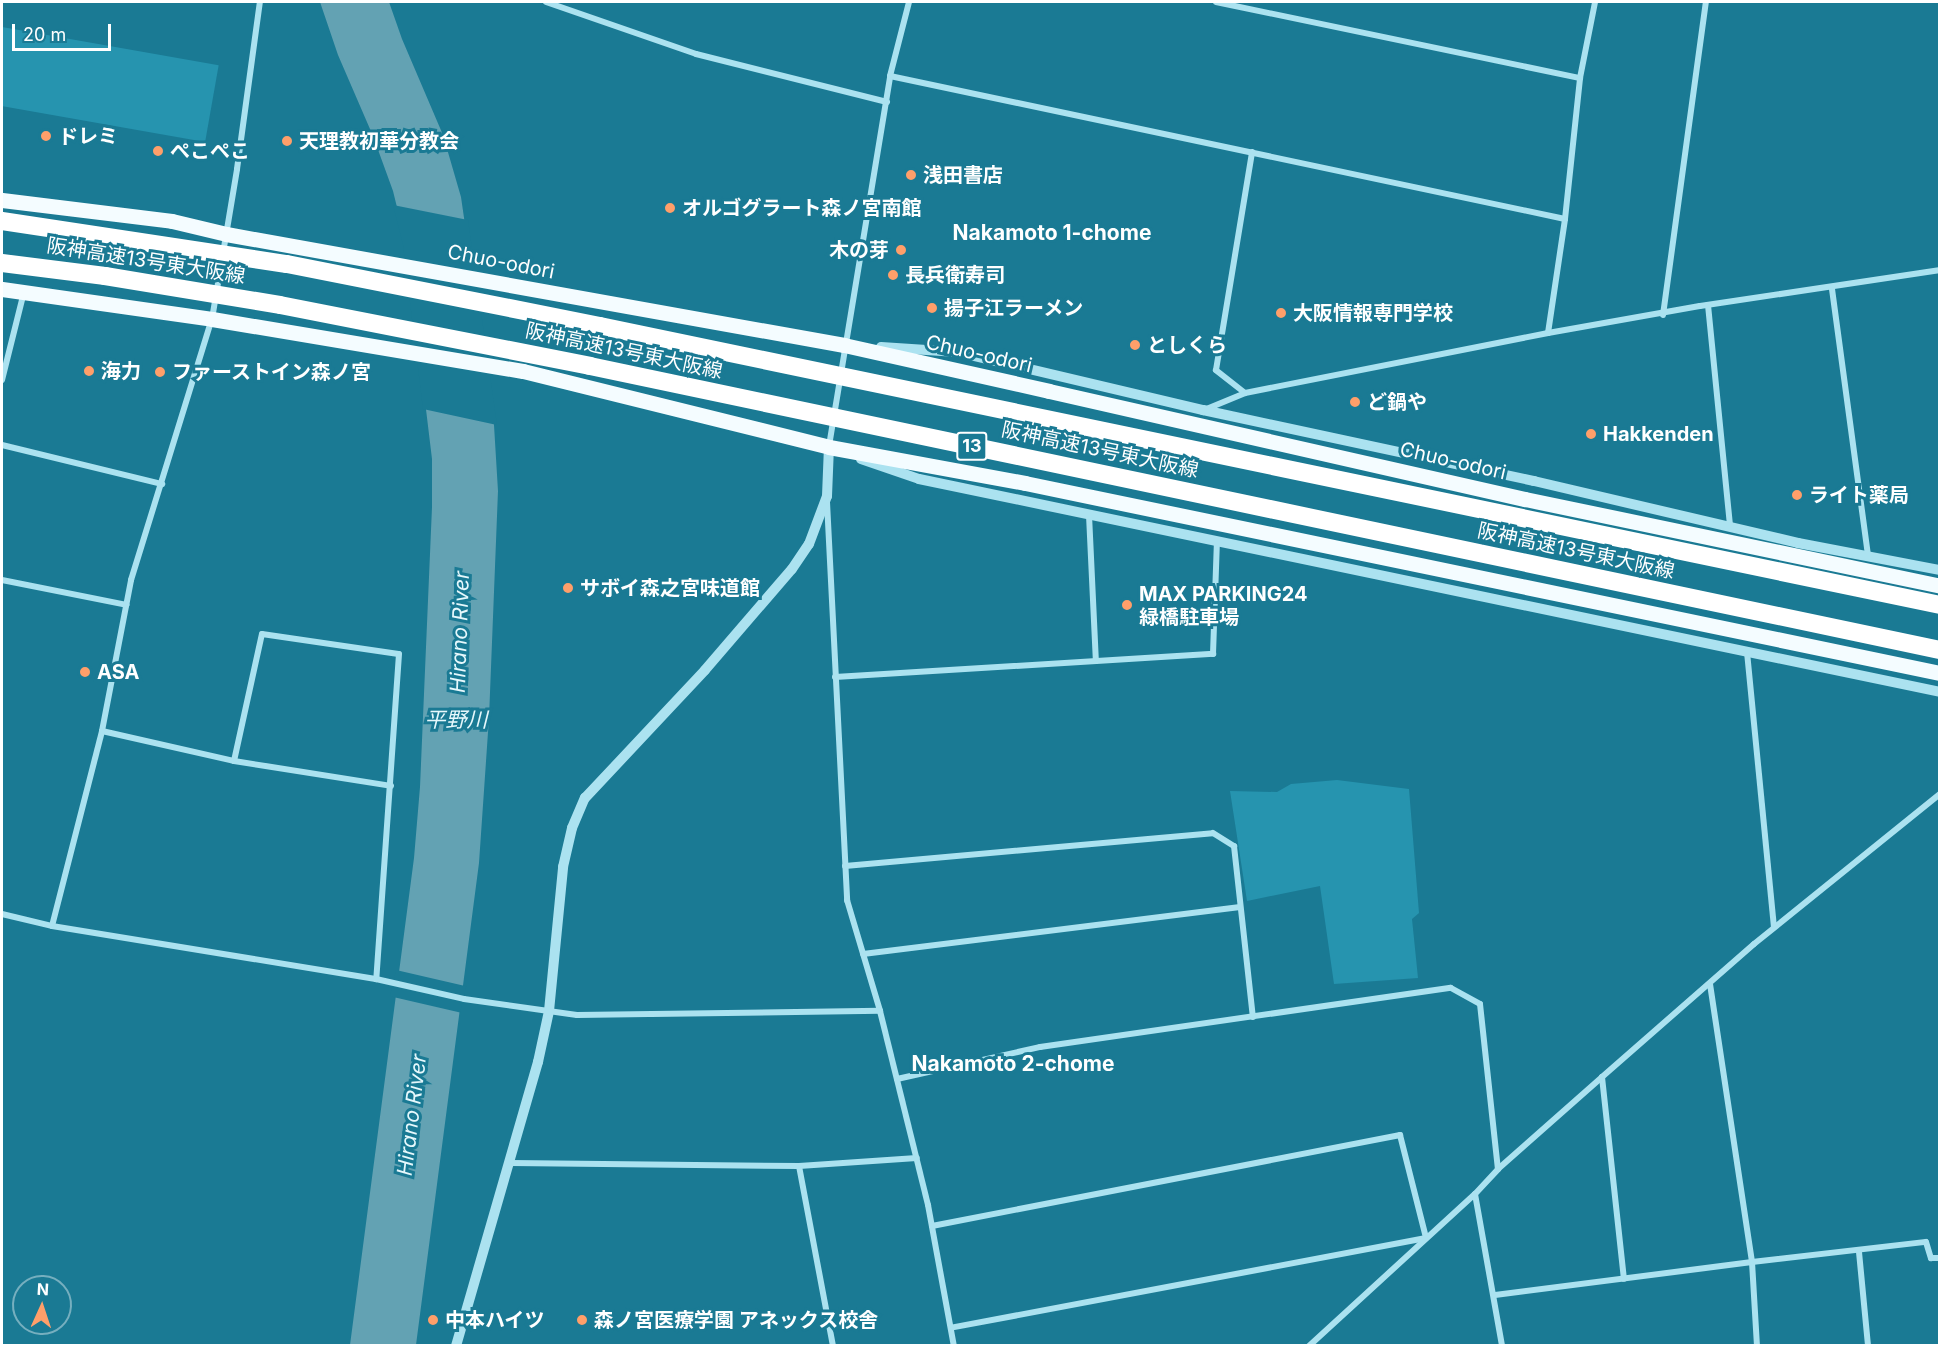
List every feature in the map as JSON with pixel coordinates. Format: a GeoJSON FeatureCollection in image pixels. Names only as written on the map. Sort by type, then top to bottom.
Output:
{"type":"FeatureCollection","features":[{"type":"Feature","properties":{"kind":"highway","name":"阪神高速13号東大阪線"},"geometry":{"type":"LineString","coordinates":[[2,221],[298,266],[600,326],[1940,605]]}},
{"type":"Feature","properties":{"kind":"highway","name":"阪神高速13号東大阪線"},"geometry":{"type":"LineString","coordinates":[[2,263],[105,276],[280,305],[591,366],[1940,650]]}},
{"type":"Feature","properties":{"kind":"main road","name":"Chuo-odori"},"geometry":{"type":"LineString","coordinates":[[2,200],[172,221],[225,234],[358,256],[844,345],[1513,496],[1940,586]]}},
{"type":"Feature","properties":{"kind":"main road"},"geometry":{"type":"LineString","coordinates":[[2,289],[212,320],[522,371],[829,447],[1025,483],[1940,673]]}},
{"type":"Feature","properties":{"kind":"street"},"geometry":{"type":"LineString","coordinates":[[52,926],[102,731],[131,580],[212,320],[260,2]]}},
{"type":"Feature","properties":{"kind":"street"},"geometry":{"type":"LineString","coordinates":[[546,2],[696,54],[887,102]]}},
{"type":"Feature","properties":{"kind":"street"},"geometry":{"type":"LineString","coordinates":[[909,2],[891,76],[844,345],[829,447],[827,496],[847,900],[880,1011],[917,1158],[954,1346]]}},
{"type":"Feature","properties":{"kind":"street"},"geometry":{"type":"LineString","coordinates":[[1216,2],[1580,78]]}},
{"type":"Feature","properties":{"kind":"street"},"geometry":{"type":"LineString","coordinates":[[1548,333],[1565,219],[1580,78],[1595,2]]}},
{"type":"Feature","properties":{"kind":"street"},"geometry":{"type":"LineString","coordinates":[[1663,315],[1706,2]]}},
{"type":"Feature","properties":{"kind":"street"},"geometry":{"type":"LineString","coordinates":[[891,76],[1565,219]]}},
{"type":"Feature","properties":{"kind":"street"},"geometry":{"type":"LineString","coordinates":[[1245,393],[1216,370],[1252,152]]}},
{"type":"Feature","properties":{"kind":"street"},"geometry":{"type":"LineString","coordinates":[[1203,410],[1245,393],[1548,333],[1663,315],[1708,305],[1832,289],[1940,270]]}},
{"type":"Feature","properties":{"kind":"street"},"geometry":{"type":"LineString","coordinates":[[1832,289],[1868,556]]}},
{"type":"Feature","properties":{"kind":"street"},"geometry":{"type":"LineString","coordinates":[[2,380],[24,291]]}},
{"type":"Feature","properties":{"kind":"street"},"geometry":{"type":"LineString","coordinates":[[1708,305],[1730,527]]}},
{"type":"Feature","properties":{"kind":"street"},"geometry":{"type":"LineString","coordinates":[[844,345],[957,352],[1203,410],[1534,481],[1730,527],[1940,570]]}},
{"type":"Feature","properties":{"kind":"street"},"geometry":{"type":"LineString","coordinates":[[2,445],[162,484]]}},
{"type":"Feature","properties":{"kind":"street"},"geometry":{"type":"LineString","coordinates":[[829,447],[919,479],[1940,692]]}},
{"type":"Feature","properties":{"kind":"street"},"geometry":{"type":"LineString","coordinates":[[456,1346],[511,1163],[549,1011],[566,842],[585,798],[705,670],[792,569],[809,544],[827,496]]}},
{"type":"Feature","properties":{"kind":"street"},"geometry":{"type":"LineString","coordinates":[[1089,514],[1096,661]]}},
{"type":"Feature","properties":{"kind":"street"},"geometry":{"type":"LineString","coordinates":[[836,677],[1213,654],[1217,542]]}},
{"type":"Feature","properties":{"kind":"street"},"geometry":{"type":"LineString","coordinates":[[2,579],[127,605]]}},
{"type":"Feature","properties":{"kind":"street"},"geometry":{"type":"LineString","coordinates":[[234,762],[262,634],[399,654],[376,979]]}},
{"type":"Feature","properties":{"kind":"street"},"geometry":{"type":"LineString","coordinates":[[1747,652],[1774,927]]}},
{"type":"Feature","properties":{"kind":"street"},"geometry":{"type":"LineString","coordinates":[[102,731],[234,762],[391,786]]}},
{"type":"Feature","properties":{"kind":"street"},"geometry":{"type":"LineString","coordinates":[[1309,1346],[1475,1194],[1498,1169],[1602,1077],[1774,927],[1940,794]]}},
{"type":"Feature","properties":{"kind":"street"},"geometry":{"type":"LineString","coordinates":[[846,866],[1213,833],[1234,846],[1253,1017]]}},
{"type":"Feature","properties":{"kind":"street"},"geometry":{"type":"LineString","coordinates":[[863,954],[1240,907]]}},
{"type":"Feature","properties":{"kind":"street"},"geometry":{"type":"LineString","coordinates":[[2,914],[52,926],[376,979],[464,999],[577,1015],[880,1011]]}},
{"type":"Feature","properties":{"kind":"street"},"geometry":{"type":"LineString","coordinates":[[1710,984],[1752,1262],[1757,1346]]}},
{"type":"Feature","properties":{"kind":"street"},"geometry":{"type":"LineString","coordinates":[[897,1079],[1040,1047],[1451,988],[1480,1004],[1498,1169]]}},
{"type":"Feature","properties":{"kind":"street"},"geometry":{"type":"LineString","coordinates":[[1602,1077],[1624,1278]]}},
{"type":"Feature","properties":{"kind":"street"},"geometry":{"type":"LineString","coordinates":[[932,1226],[1400,1135],[1426,1238]]}},
{"type":"Feature","properties":{"kind":"street"},"geometry":{"type":"LineString","coordinates":[[511,1163],[799,1166],[917,1158]]}},
{"type":"Feature","properties":{"kind":"street"},"geometry":{"type":"LineString","coordinates":[[799,1166],[833,1346]]}},
{"type":"Feature","properties":{"kind":"street"},"geometry":{"type":"LineString","coordinates":[[1475,1194],[1495,1295],[1502,1346]]}},
{"type":"Feature","properties":{"kind":"street"},"geometry":{"type":"LineString","coordinates":[[951,1328],[1426,1238]]}},
{"type":"Feature","properties":{"kind":"street"},"geometry":{"type":"LineString","coordinates":[[1495,1295],[1926,1242],[1931,1258],[1940,1258]]}},
{"type":"Feature","properties":{"kind":"street"},"geometry":{"type":"LineString","coordinates":[[1859,1252],[1868,1346]]}},
{"type":"Feature","properties":{"kind":"shaded area"},"geometry":{"type":"Polygon","coordinates":[[[2,27],[219,65],[205,142],[2,106],[2,27]]]}},
{"type":"Feature","properties":{"kind":"shaded area"},"geometry":{"type":"Polygon","coordinates":[[[1337,780],[1409,789],[1419,913],[1412,919],[1418,978],[1334,984],[1320,886],[1247,901],[1230,791],[1277,792],[1291,784],[1337,780]]]}},
{"type":"Feature","properties":{"kind":"water","name":"平野川"},"geometry":{"type":"Polygon","coordinates":[[[320,2],[389,2],[402,39],[443,135],[461,197],[494,425],[498,491],[489,718],[479,863],[416,1345],[350,1345],[414,858],[420,787],[432,459],[406,244],[393,191],[373,136],[338,55],[320,2]]]}},
{"type":"Feature","properties":{"kind":"pier"},"geometry":{"type":"Polygon","coordinates":[[[393,205],[468,220],[497,425],[423,409],[403,245],[393,205]]]}},
{"type":"Feature","properties":{"kind":"pier"},"geometry":{"type":"Polygon","coordinates":[[[396,970],[466,986],[460,1013],[390,996],[396,970]]]}},
{"type":"Feature","properties":{"kind":"place","name":"ドレミ"},"geometry":{"type":"Point","coordinates":[46,136]}},
{"type":"Feature","properties":{"kind":"place","name":"天理教初華分教会"},"geometry":{"type":"Point","coordinates":[287,141]}},
{"type":"Feature","properties":{"kind":"place","name":"ぺこぺこ"},"geometry":{"type":"Point","coordinates":[158,151]}},
{"type":"Feature","properties":{"kind":"place","name":"浅田書店"},"geometry":{"type":"Point","coordinates":[911,175]}},
{"type":"Feature","properties":{"kind":"place","name":"オルゴグラート森ノ宮南館"},"geometry":{"type":"Point","coordinates":[670,208]}},
{"type":"Feature","properties":{"kind":"place","name":"木の芽"},"geometry":{"type":"Point","coordinates":[901,250]}},
{"type":"Feature","properties":{"kind":"place","name":"長兵衛寿司"},"geometry":{"type":"Point","coordinates":[893,275]}},
{"type":"Feature","properties":{"kind":"place","name":"揚子江ラーメン"},"geometry":{"type":"Point","coordinates":[932,308]}},
{"type":"Feature","properties":{"kind":"place","name":"大阪情報専門学校"},"geometry":{"type":"Point","coordinates":[1281,313]}},
{"type":"Feature","properties":{"kind":"place","name":"としくら"},"geometry":{"type":"Point","coordinates":[1135,345]}},
{"type":"Feature","properties":{"kind":"place","name":"海力"},"geometry":{"type":"Point","coordinates":[89,371]}},
{"type":"Feature","properties":{"kind":"place","name":"ファーストイン森ノ宮"},"geometry":{"type":"Point","coordinates":[160,372]}},
{"type":"Feature","properties":{"kind":"place","name":"ど鍋や"},"geometry":{"type":"Point","coordinates":[1355,402]}},
{"type":"Feature","properties":{"kind":"place","name":"Hakkenden"},"geometry":{"type":"Point","coordinates":[1591,434]}},
{"type":"Feature","properties":{"kind":"place","name":"ライト薬局"},"geometry":{"type":"Point","coordinates":[1797,495]}},
{"type":"Feature","properties":{"kind":"place","name":"サボイ森之宮味道館"},"geometry":{"type":"Point","coordinates":[568,588]}},
{"type":"Feature","properties":{"kind":"place","name":"MAX PARKING24 緑橋駐車場"},"geometry":{"type":"Point","coordinates":[1127,605]}},
{"type":"Feature","properties":{"kind":"place","name":"ASA"},"geometry":{"type":"Point","coordinates":[85,672]}},
{"type":"Feature","properties":{"kind":"place","name":"中本ハイツ"},"geometry":{"type":"Point","coordinates":[433,1320]}},
{"type":"Feature","properties":{"kind":"place","name":"森ノ宮医療学園 アネックス校舎"},"geometry":{"type":"Point","coordinates":[582,1320]}},
{"type":"Feature","properties":{"kind":"district","name":"Nakamoto 1-chome"},"geometry":{"type":"Point","coordinates":[1052,233]}},
{"type":"Feature","properties":{"kind":"district","name":"Nakamoto 2-chome"},"geometry":{"type":"Point","coordinates":[1013,1064]}},
{"type":"Feature","properties":{"kind":"water label","name":"Hirano River"},"geometry":{"type":"Point","coordinates":[460,632]}},
{"type":"Feature","properties":{"kind":"water label","name":"Hirano River"},"geometry":{"type":"Point","coordinates":[412,1115]}}]}
